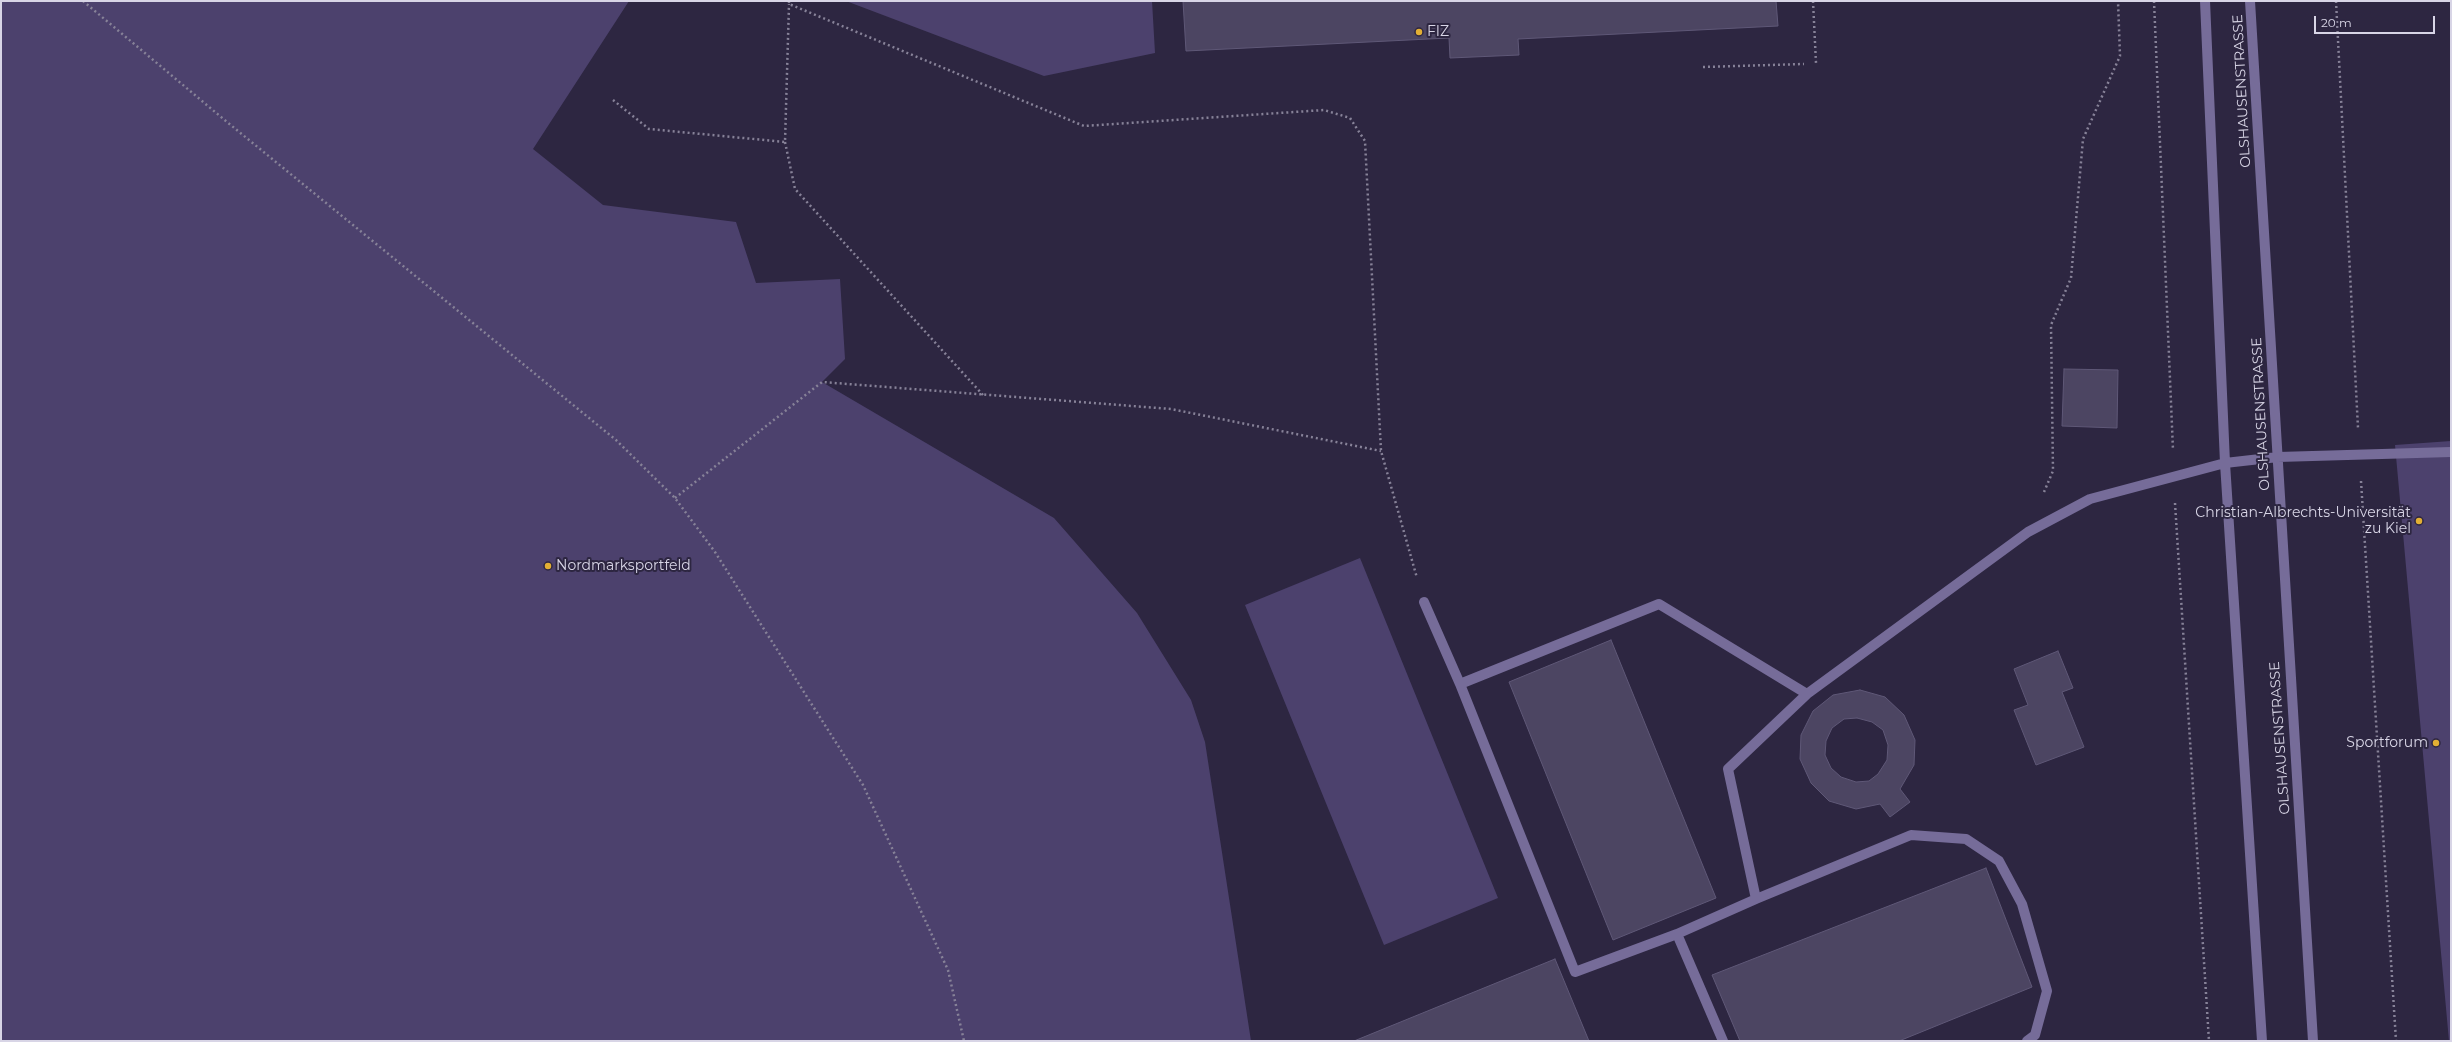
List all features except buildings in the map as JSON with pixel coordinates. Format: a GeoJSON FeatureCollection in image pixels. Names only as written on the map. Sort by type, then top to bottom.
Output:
{"type":"FeatureCollection","features":[{"type":"Feature","properties":{"kind":"street"},"geometry":{"type":"LineString","coordinates":[[2205,1],[2225,463],[2262,1041]]}},
{"type":"Feature","properties":{"kind":"street","name":"OLSHAUSENSTRASSE"},"geometry":{"type":"LineString","coordinates":[[2250,1],[2313,1041]]}},
{"type":"Feature","properties":{"kind":"street"},"geometry":{"type":"LineString","coordinates":[[1756,899],[1728,769],[1807,694],[2028,532],[2090,499],[2174,475],[2225,463],[2278,457],[2451,452]]}},
{"type":"Feature","properties":{"kind":"street"},"geometry":{"type":"LineString","coordinates":[[1424,602],[1460,684],[1575,972],[1677,934],[1756,899],[1911,835],[1966,839],[1999,861],[2022,904],[2047,991],[2036,1035],[2027,1041]]}},
{"type":"Feature","properties":{"kind":"street"},"geometry":{"type":"LineString","coordinates":[[1460,684],[1659,604],[1807,694]]}},
{"type":"Feature","properties":{"kind":"street"},"geometry":{"type":"LineString","coordinates":[[1677,934],[1723,1041]]}},
{"type":"Feature","properties":{"kind":"path"},"geometry":{"type":"LineString","coordinates":[[83,1],[227,122],[616,440],[675,498],[715,552],[862,785],[948,970],[964,1041]]}},
{"type":"Feature","properties":{"kind":"path"},"geometry":{"type":"LineString","coordinates":[[1813,1],[1816,63]]}},
{"type":"Feature","properties":{"kind":"path"},"geometry":{"type":"LineString","coordinates":[[2028,532],[2053,471],[2050,325],[2071,278],[2083,139],[2120,56],[2118,1]]}},
{"type":"Feature","properties":{"kind":"path"},"geometry":{"type":"LineString","coordinates":[[2154,1],[2174,475],[2209,1041]]}},
{"type":"Feature","properties":{"kind":"path"},"geometry":{"type":"LineString","coordinates":[[2336,1],[2360,455],[2396,1041]]}},
{"type":"Feature","properties":{"kind":"path"},"geometry":{"type":"LineString","coordinates":[[983,395],[795,189],[785,142],[789,2],[1084,126],[1324,110],[1350,118],[1365,141],[1381,451],[1424,602]]}},
{"type":"Feature","properties":{"kind":"path"},"geometry":{"type":"LineString","coordinates":[[1703,67],[1804,64]]}},
{"type":"Feature","properties":{"kind":"path"},"geometry":{"type":"LineString","coordinates":[[613,100],[649,129],[785,142]]}},
{"type":"Feature","properties":{"kind":"path"},"geometry":{"type":"LineString","coordinates":[[675,498],[822,382],[1171,409],[1381,451]]}},
{"type":"Feature","properties":{"kind":"shaded area","name":"Nordmarksportfeld"},"geometry":{"type":"Polygon","coordinates":[[[1,1],[629,1],[533,149],[603,205],[736,222],[756,283],[840,279],[845,359],[822,382],[1054,518],[1137,613],[1191,700],[1205,742],[1251,1041],[1,1041],[1,1]]]}},
{"type":"Feature","properties":{"kind":"shaded area"},"geometry":{"type":"Polygon","coordinates":[[[846,1],[1152,1],[1155,53],[1044,76],[846,1]]]}},
{"type":"Feature","properties":{"kind":"shaded area","name":"Sportforum"},"geometry":{"type":"Polygon","coordinates":[[[2451,441],[2451,1041],[2449,1041],[2395,445],[2451,441]]]}},
{"type":"Feature","properties":{"kind":"shaded area"},"geometry":{"type":"Polygon","coordinates":[[[1360,558],[1498,898],[1384,945],[1245,605],[1360,558]]]}},
{"type":"Feature","properties":{"kind":"place","name":"FIZ"},"geometry":{"type":"Point","coordinates":[1419,32]}},
{"type":"Feature","properties":{"kind":"place","name":"Christian-Albrechts-Universität zu Kiel"},"geometry":{"type":"Point","coordinates":[2419,521]}},
{"type":"Feature","properties":{"kind":"place","name":"Nordmarksportfeld"},"geometry":{"type":"Point","coordinates":[548,566]}},
{"type":"Feature","properties":{"kind":"place","name":"Sportforum"},"geometry":{"type":"Point","coordinates":[2436,743]}}]}
